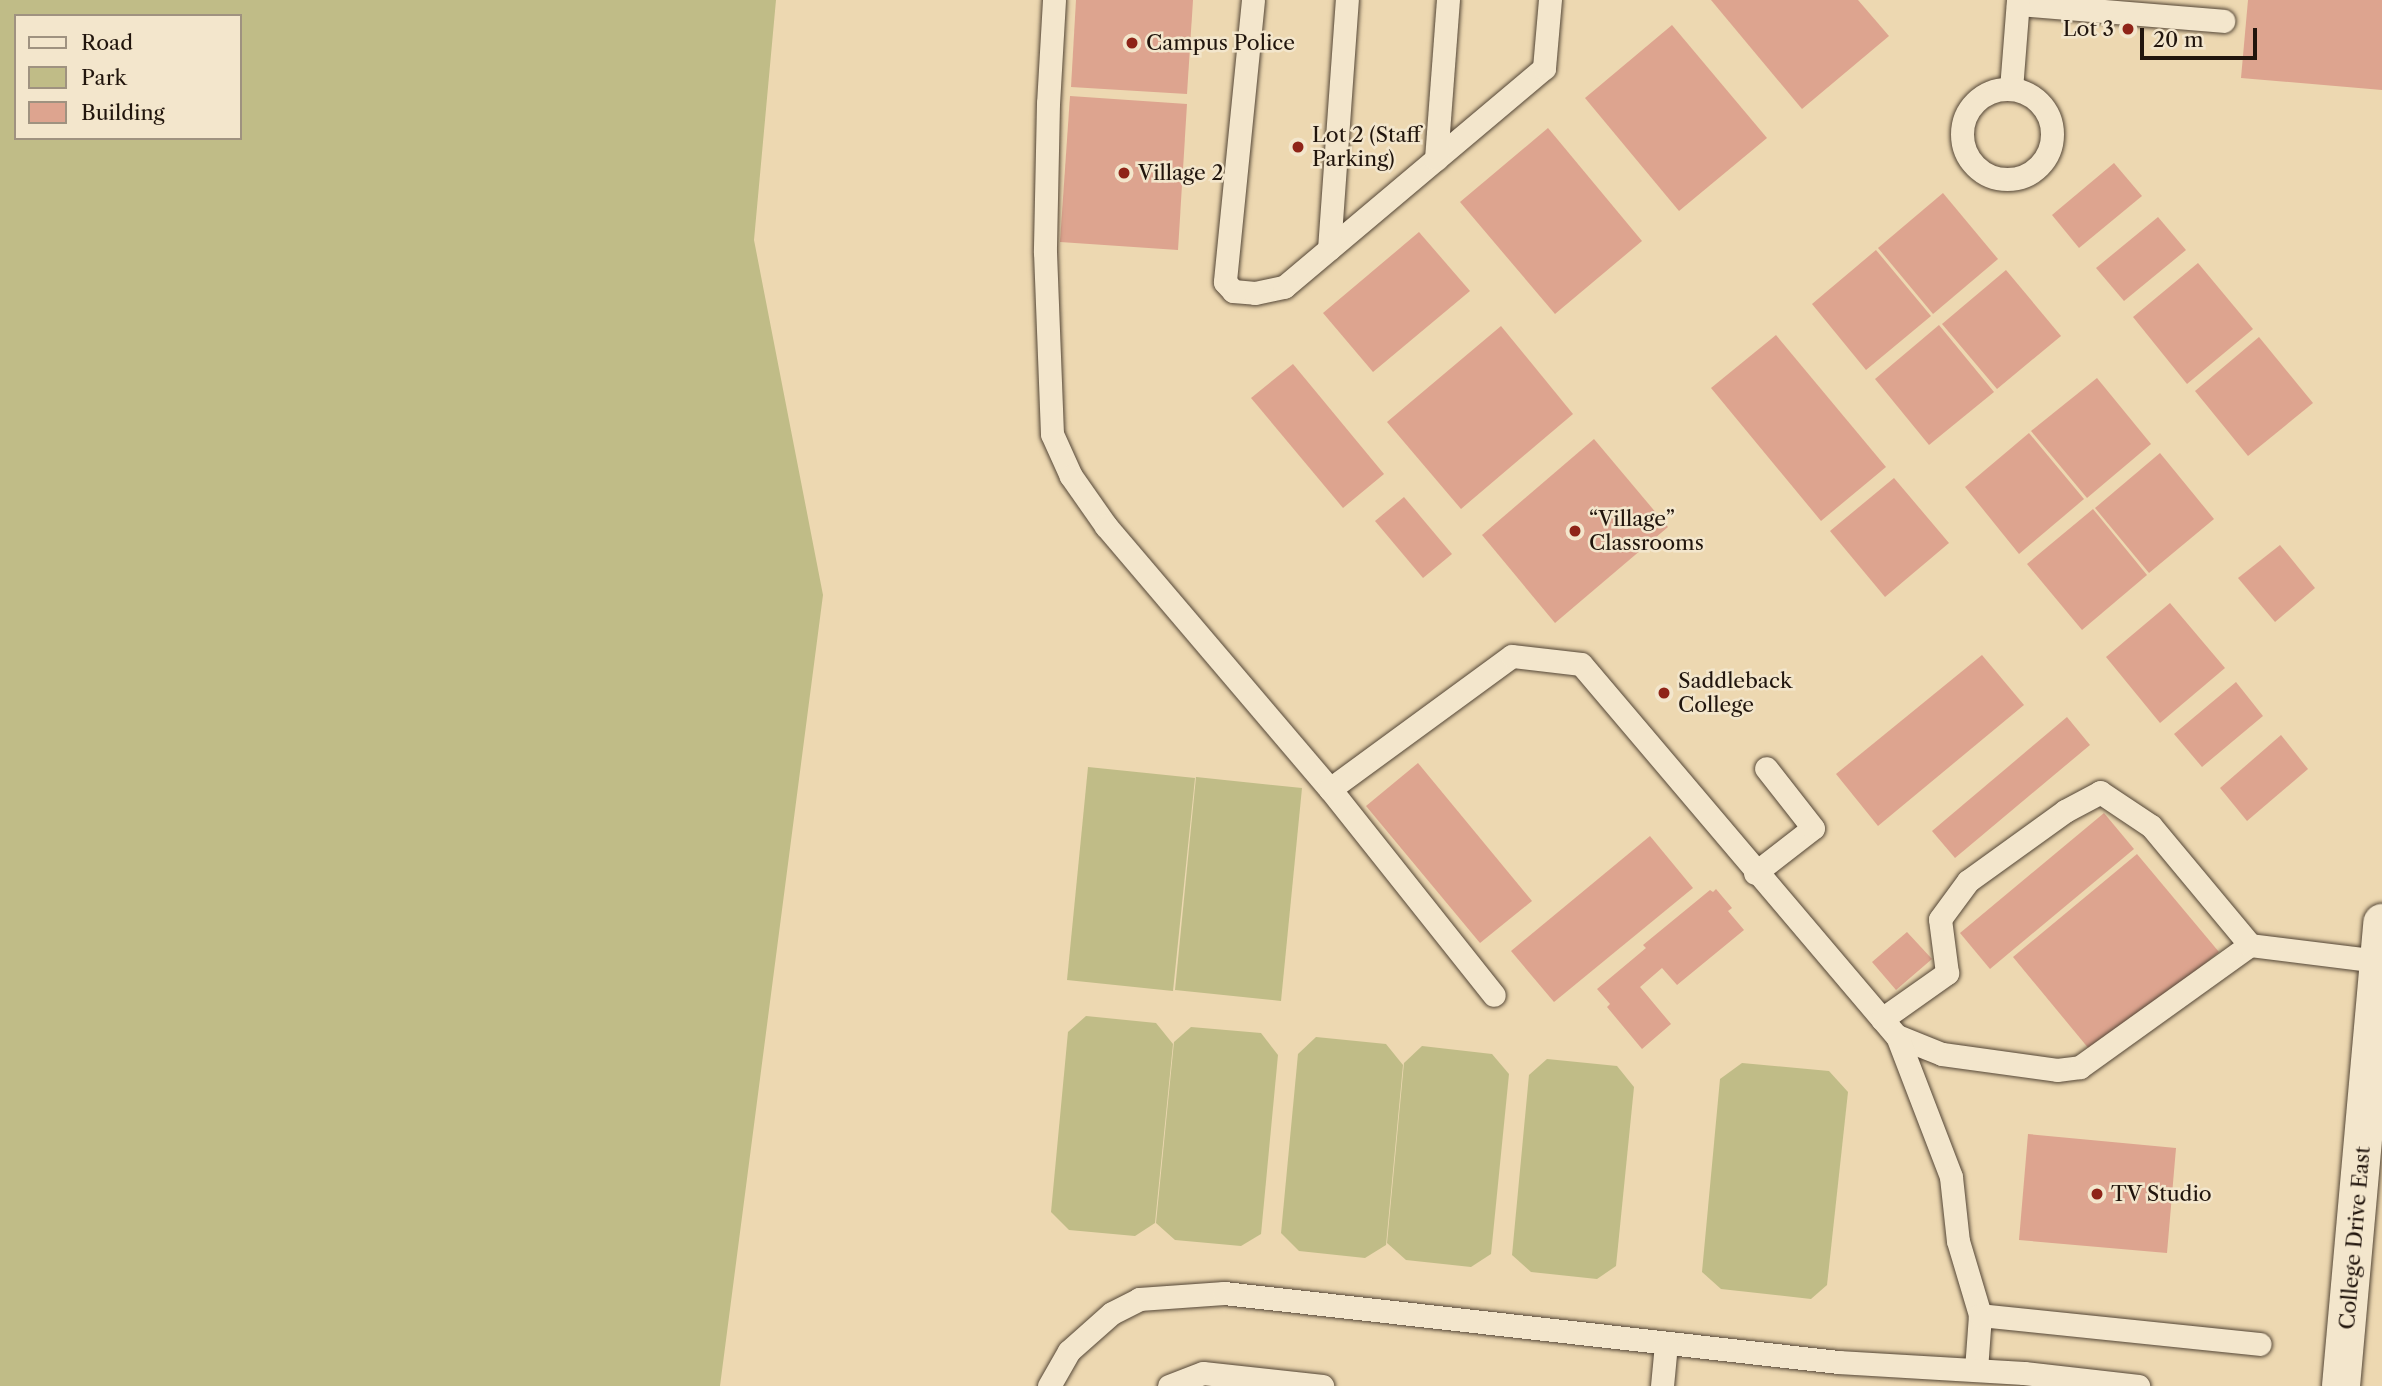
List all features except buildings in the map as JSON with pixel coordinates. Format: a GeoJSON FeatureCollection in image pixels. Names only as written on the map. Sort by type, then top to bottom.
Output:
{"type":"FeatureCollection","features":[{"type":"Feature","properties":{"kind":"street","name":"College Drive East"},"geometry":{"type":"LineString","coordinates":[[2341,1386],[2382,923]]}},
{"type":"Feature","properties":{"kind":"lane"},"geometry":{"type":"LineString","coordinates":[[1054,0],[1048,103],[1045,252],[1052,434],[1071,475],[1106,526],[1330,789],[1494,995]]}},
{"type":"Feature","properties":{"kind":"lane"},"geometry":{"type":"LineString","coordinates":[[1253,0],[1225,282],[1233,291],[1255,293],[1284,287],[1544,68],[1550,0]]}},
{"type":"Feature","properties":{"kind":"lane"},"geometry":{"type":"LineString","coordinates":[[1329,249],[1348,0]]}},
{"type":"Feature","properties":{"kind":"lane"},"geometry":{"type":"LineString","coordinates":[[1436,159],[1448,0]]}},
{"type":"Feature","properties":{"kind":"lane"},"geometry":{"type":"LineString","coordinates":[[2011,89],[2018,2],[2223,21]]}},
{"type":"Feature","properties":{"kind":"lane"},"geometry":{"type":"LineString","coordinates":[[1330,789],[1512,656],[1580,664],[1755,873],[1890,1028],[1951,1177],[1958,1241],[1980,1315],[1976,1370]]}},
{"type":"Feature","properties":{"kind":"lane"},"geometry":{"type":"LineString","coordinates":[[1755,873],[1813,828],[1766,768]]}},
{"type":"Feature","properties":{"kind":"lane"},"geometry":{"type":"LineString","coordinates":[[1890,1028],[1947,973],[1940,919],[1968,881],[2066,811],[2100,792],[2151,826],[2250,945]]}},
{"type":"Feature","properties":{"kind":"lane"},"geometry":{"type":"LineString","coordinates":[[1890,1028],[1942,1054],[2057,1070],[2080,1067],[2250,945],[2379,961]]}},
{"type":"Feature","properties":{"kind":"lane"},"geometry":{"type":"LineString","coordinates":[[1049,1386],[1069,1351],[1112,1313],[1139,1300],[1224,1293],[1838,1362],[1976,1370],[2138,1386]]}},
{"type":"Feature","properties":{"kind":"lane"},"geometry":{"type":"LineString","coordinates":[[1980,1315],[2259,1344]]}},
{"type":"Feature","properties":{"kind":"lane"},"geometry":{"type":"LineString","coordinates":[[1662,1386],[1667,1344]]}},
{"type":"Feature","properties":{"kind":"lane"},"geometry":{"type":"LineString","coordinates":[[1169,1386],[1203,1373],[1322,1386]]}},
{"type":"Feature","properties":{"kind":"green space"},"geometry":{"type":"Polygon","coordinates":[[[0,0],[776,0],[754,240],[823,595],[720,1386],[0,1386],[0,0]]]}},
{"type":"Feature","properties":{"kind":"green space"},"geometry":{"type":"Polygon","coordinates":[[[1088,767],[1195,778],[1173,991],[1067,980],[1088,767]]]}},
{"type":"Feature","properties":{"kind":"green space"},"geometry":{"type":"Polygon","coordinates":[[[1196,777],[1302,788],[1281,1001],[1175,990],[1196,777]]]}},
{"type":"Feature","properties":{"kind":"green space"},"geometry":{"type":"Polygon","coordinates":[[[1086,1016],[1156,1023],[1173,1044],[1155,1223],[1135,1236],[1069,1230],[1051,1212],[1068,1032],[1086,1016]]]}},
{"type":"Feature","properties":{"kind":"green space"},"geometry":{"type":"Polygon","coordinates":[[[1191,1027],[1261,1033],[1278,1055],[1261,1234],[1241,1246],[1175,1240],[1156,1223],[1174,1042],[1191,1027]]]}},
{"type":"Feature","properties":{"kind":"green space"},"geometry":{"type":"Polygon","coordinates":[[[1316,1037],[1386,1044],[1403,1065],[1386,1245],[1365,1258],[1299,1251],[1281,1233],[1298,1054],[1316,1037]]]}},
{"type":"Feature","properties":{"kind":"green space"},"geometry":{"type":"Polygon","coordinates":[[[1422,1046],[1492,1054],[1509,1074],[1491,1254],[1471,1267],[1406,1260],[1387,1243],[1404,1063],[1422,1046]]]}},
{"type":"Feature","properties":{"kind":"green space"},"geometry":{"type":"Polygon","coordinates":[[[1547,1059],[1617,1066],[1634,1087],[1616,1266],[1597,1279],[1531,1272],[1512,1255],[1529,1075],[1547,1059]]]}},
{"type":"Feature","properties":{"kind":"green space"},"geometry":{"type":"Polygon","coordinates":[[[1742,1063],[1829,1071],[1848,1092],[1827,1285],[1811,1299],[1721,1289],[1702,1272],[1720,1079],[1742,1063]]]}},
{"type":"Feature","properties":{"kind":"place","name":"Lot 3"},"geometry":{"type":"Point","coordinates":[2128,29]}},
{"type":"Feature","properties":{"kind":"place","name":"Campus Police"},"geometry":{"type":"Point","coordinates":[1132,43]}},
{"type":"Feature","properties":{"kind":"place","name":"Lot 2 (Staff Parking)"},"geometry":{"type":"Point","coordinates":[1298,147]}},
{"type":"Feature","properties":{"kind":"place","name":"Village 2"},"geometry":{"type":"Point","coordinates":[1124,173]}},
{"type":"Feature","properties":{"kind":"place","name":"“Village” Classrooms"},"geometry":{"type":"Point","coordinates":[1575,531]}},
{"type":"Feature","properties":{"kind":"place","name":"Saddleback College"},"geometry":{"type":"Point","coordinates":[1664,693]}},
{"type":"Feature","properties":{"kind":"place","name":"TV Studio"},"geometry":{"type":"Point","coordinates":[2097,1194]}}]}
